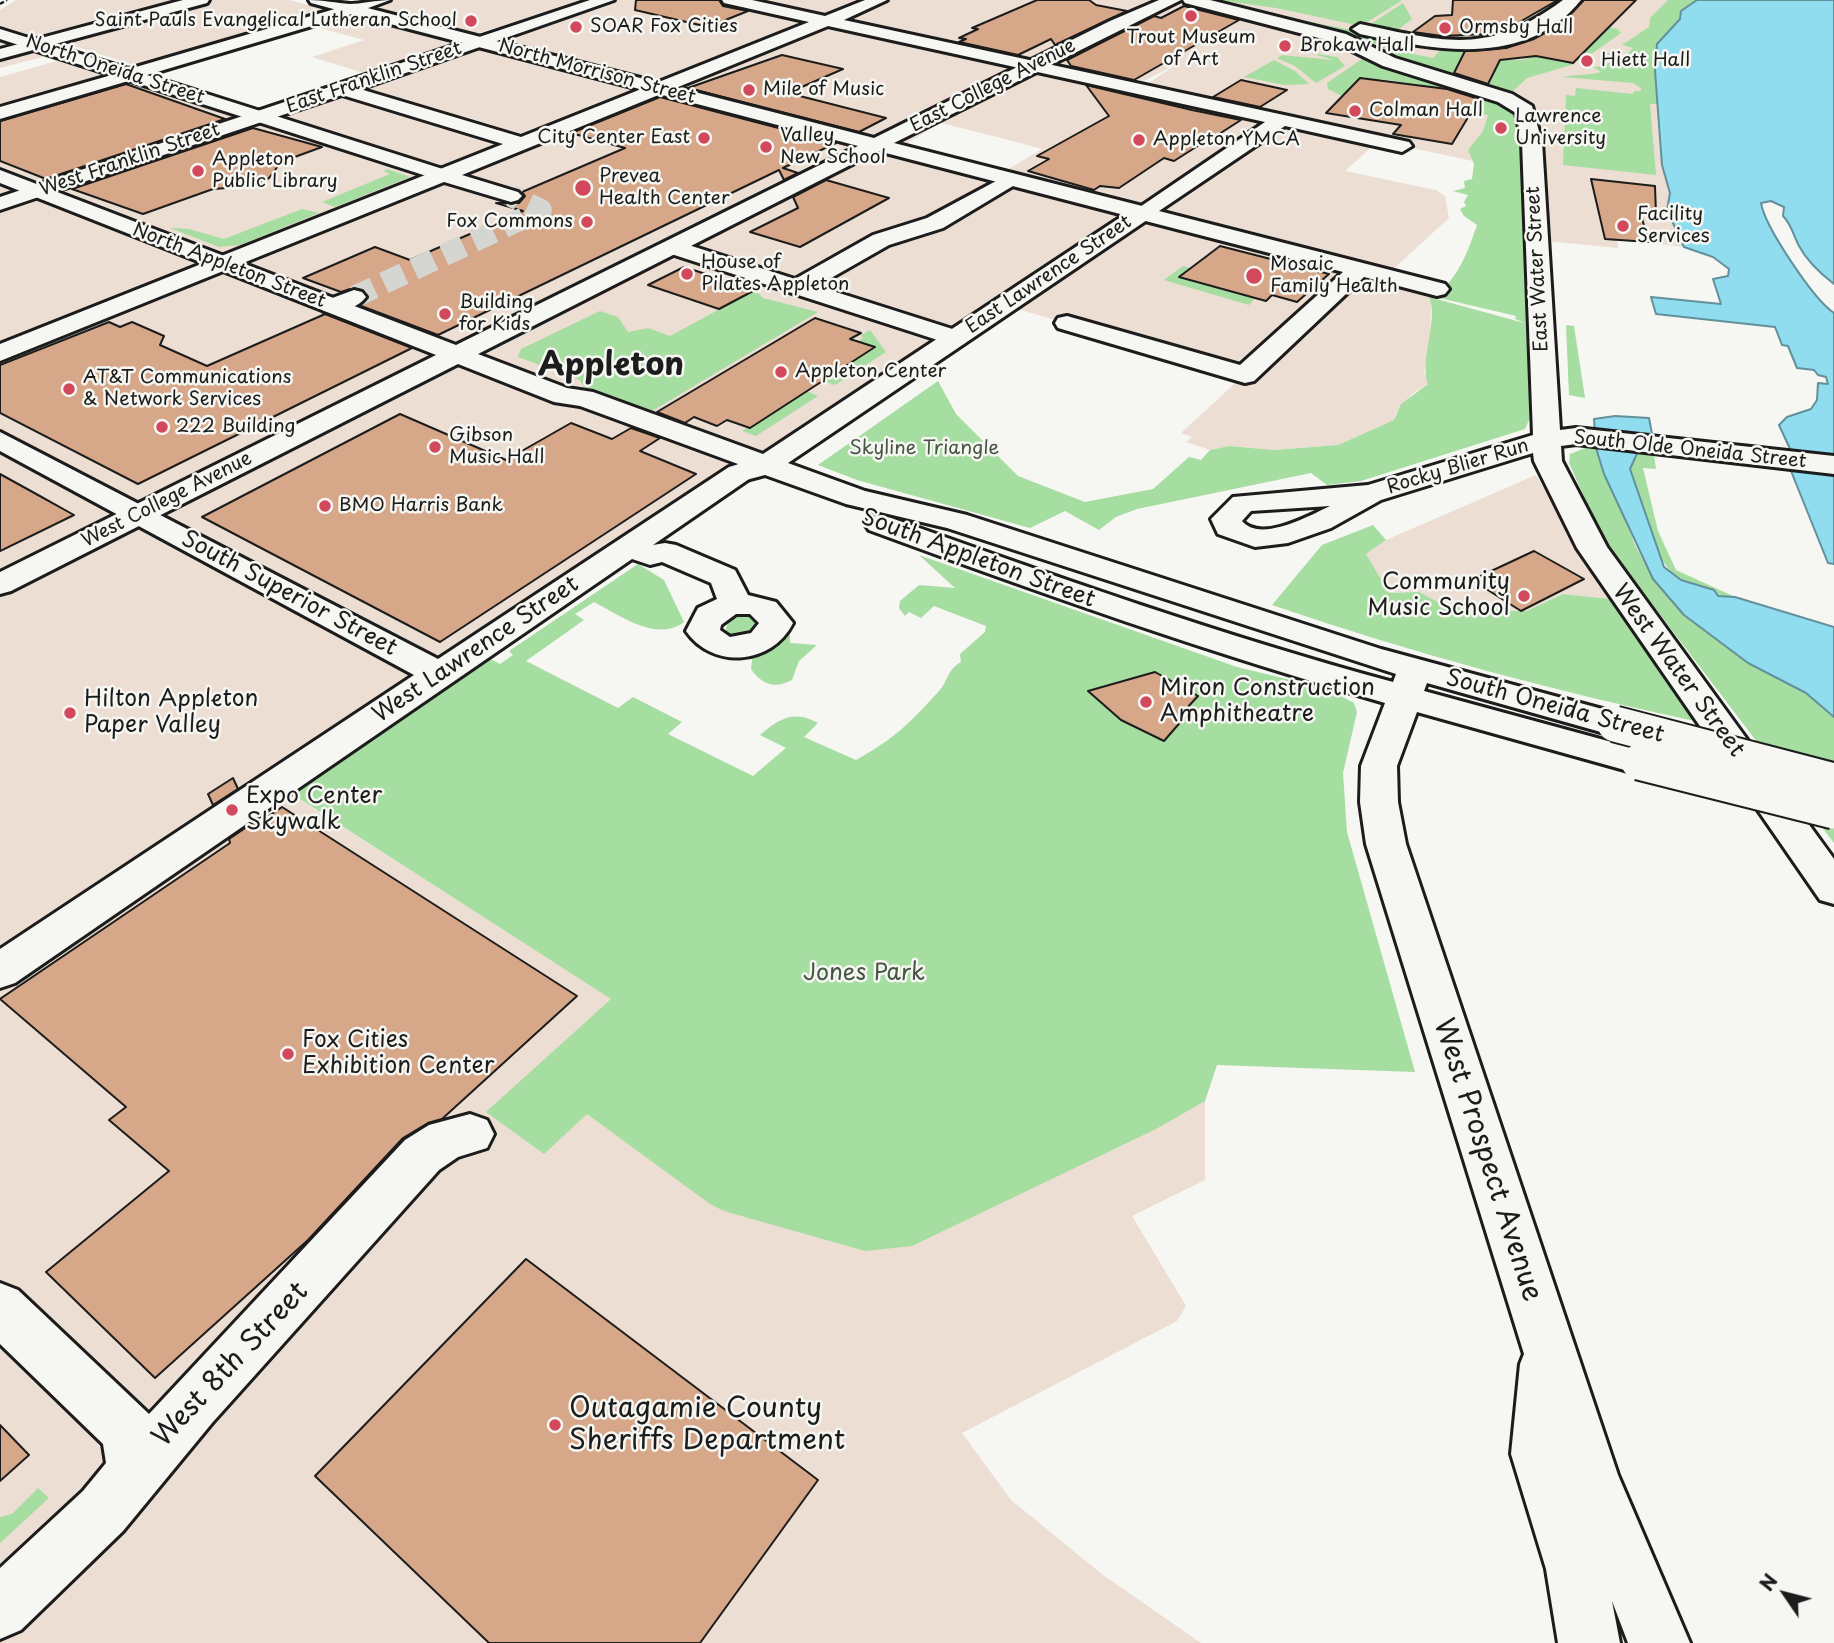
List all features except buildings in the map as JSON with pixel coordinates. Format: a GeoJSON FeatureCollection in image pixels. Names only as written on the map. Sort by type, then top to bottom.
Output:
{"type":"FeatureCollection","features":[{"type":"Feature","properties":{"kind":"street"},"geometry":{"type":"LineString","coordinates":[[0,54],[201,0]]}},
{"type":"Feature","properties":{"kind":"street","name":"North Morrison Street"},"geometry":{"type":"LineString","coordinates":[[317,0],[1012,179]]}},
{"type":"Feature","properties":{"kind":"street"},"geometry":{"type":"LineString","coordinates":[[0,113],[382,0]]}},
{"type":"Feature","properties":{"kind":"street","name":"East Franklin Street"},"geometry":{"type":"LineString","coordinates":[[260,116],[606,0]]}},
{"type":"Feature","properties":{"kind":"street"},"geometry":{"type":"LineString","coordinates":[[730,0],[1402,146]]}},
{"type":"Feature","properties":{"kind":"street"},"geometry":{"type":"LineString","coordinates":[[0,353],[879,0]]}},
{"type":"Feature","properties":{"kind":"street","name":"East College Avenue"},"geometry":{"type":"LineString","coordinates":[[1126,19],[1152,0]]}},
{"type":"Feature","properties":{"kind":"street","name":"East College Avenue"},"geometry":{"type":"LineString","coordinates":[[673,247],[1126,19],[1173,0]]}},
{"type":"Feature","properties":{"kind":"street","name":"East Water Street"},"geometry":{"type":"LineString","coordinates":[[1191,0],[1340,38],[1390,62],[1517,103],[1527,114],[1532,142],[1546,440]]}},
{"type":"Feature","properties":{"kind":"street"},"geometry":{"type":"LineString","coordinates":[[1360,29],[1433,43],[1497,41],[1513,38],[1540,25],[1573,0]]}},
{"type":"Feature","properties":{"kind":"street","name":"North Oneida Street"},"geometry":{"type":"LineString","coordinates":[[0,34],[511,196]]}},
{"type":"Feature","properties":{"kind":"street"},"geometry":{"type":"LineString","coordinates":[[342,89],[520,144]]}},
{"type":"Feature","properties":{"kind":"street","name":"West Franklin Street"},"geometry":{"type":"LineString","coordinates":[[0,204],[260,116]]}},
{"type":"Feature","properties":{"kind":"street","name":"East Lawrence Street"},"geometry":{"type":"LineString","coordinates":[[956,338],[1281,120]]}},
{"type":"Feature","properties":{"kind":"street","name":"North Appleton Street"},"geometry":{"type":"LineString","coordinates":[[0,176],[222,263],[343,302],[458,355]]}},
{"type":"Feature","properties":{"kind":"street"},"geometry":{"type":"LineString","coordinates":[[798,288],[881,240],[935,223],[1012,179]]}},
{"type":"Feature","properties":{"kind":"street","name":"East Lawrence Street"},"geometry":{"type":"LineString","coordinates":[[1012,179],[1142,213]]}},
{"type":"Feature","properties":{"kind":"street"},"geometry":{"type":"LineString","coordinates":[[1142,213],[1360,269],[1433,293]]}},
{"type":"Feature","properties":{"kind":"street"},"geometry":{"type":"LineString","coordinates":[[673,247],[956,338]]}},
{"type":"Feature","properties":{"kind":"street","name":"West College Avenue"},"geometry":{"type":"LineString","coordinates":[[0,584],[673,247]]}},
{"type":"Feature","properties":{"kind":"street"},"geometry":{"type":"LineString","coordinates":[[1067,324],[1245,375],[1360,269]]}},
{"type":"Feature","properties":{"kind":"street","name":"West Lawrence Street"},"geometry":{"type":"LineString","coordinates":[[0,971],[439,674],[640,551],[752,469],[956,338]]}},
{"type":"Feature","properties":{"kind":"street","name":"South Appleton Street"},"geometry":{"type":"LineString","coordinates":[[458,355],[563,396],[569,406],[752,469],[996,567],[1270,642],[1409,684]]}},
{"type":"Feature","properties":{"kind":"street","name":"South Olde Oneida Street"},"geometry":{"type":"LineString","coordinates":[[1546,440],[1592,436],[1834,465]]}},
{"type":"Feature","properties":{"kind":"street","name":"South Superior Street"},"geometry":{"type":"LineString","coordinates":[[0,440],[439,674]]}},
{"type":"Feature","properties":{"kind":"street","name":"Rocky Blier Run"},"geometry":{"type":"LineString","coordinates":[[1371,494],[1546,440]]}},
{"type":"Feature","properties":{"kind":"street","name":"West Water Street"},"geometry":{"type":"LineString","coordinates":[[1546,440],[1548,461],[1591,548],[1834,889]]}},
{"type":"Feature","properties":{"kind":"street","name":"South Appleton Street"},"geometry":{"type":"LineString","coordinates":[[752,469],[856,498],[956,521],[1024,544],[1270,642]]}},
{"type":"Feature","properties":{"kind":"street"},"geometry":{"type":"LineString","coordinates":[[640,551],[650,563],[731,596]]}},
{"type":"Feature","properties":{"kind":"street","name":"South Oneida Street"},"geometry":{"type":"LineString","coordinates":[[1409,684],[1615,723],[1834,780]]}},
{"type":"Feature","properties":{"kind":"street","name":"South Oneida Street"},"geometry":{"type":"LineString","coordinates":[[1409,684],[1639,762],[1834,811]]}},
{"type":"Feature","properties":{"kind":"street","name":"West Prospect Avenue"},"geometry":{"type":"LineString","coordinates":[[1409,684],[1379,766],[1379,802],[1386,844],[1591,1478],[1659,1643]]}},
{"type":"Feature","properties":{"kind":"street","name":"West 8th Street"},"geometry":{"type":"LineString","coordinates":[[0,1609],[103,1511],[136,1470],[422,1155],[446,1140],[470,1134]]}},
{"type":"Feature","properties":{"kind":"street"},"geometry":{"type":"LineString","coordinates":[[0,1308],[128,1430],[136,1470]]}},
{"type":"Feature","properties":{"kind":"street"},"geometry":{"type":"LineString","coordinates":[[1548,1351],[1539,1454],[1576,1569],[1589,1643]]}},
{"type":"Feature","properties":{"kind":"shaded area"},"geometry":{"type":"Polygon","coordinates":[[[16,0],[187,0],[17,46],[46,56],[0,68],[0,10],[16,0]]]}},
{"type":"Feature","properties":{"kind":"shaded area"},"geometry":{"type":"Polygon","coordinates":[[[213,0],[289,0],[327,10],[140,64],[131,64],[61,42],[213,0]]]}},
{"type":"Feature","properties":{"kind":"shaded area","name":"Saint Pauls Evangelical Lutheran School"},"geometry":{"type":"Polygon","coordinates":[[[392,0],[586,0],[473,35],[371,8],[392,0]]]}},
{"type":"Feature","properties":{"kind":"shaded area"},"geometry":{"type":"Polygon","coordinates":[[[606,0],[1151,0],[1126,19],[1079,43],[1095,47],[1185,0],[1697,0],[1694,2],[1659,104],[1662,164],[1670,193],[1667,210],[1684,247],[1617,239],[1618,248],[1546,241],[1543,176],[1412,148],[1402,140],[1144,86],[1179,63],[1132,87],[1374,145],[1345,171],[1436,190],[1445,196],[1449,218],[1379,282],[1429,297],[1431,301],[1430,348],[1424,371],[1429,383],[1412,394],[1396,413],[1394,420],[1338,445],[1274,450],[1229,446],[1210,450],[1186,442],[1192,437],[1181,433],[1244,375],[1004,305],[277,785],[612,999],[552,1053],[1217,1064],[1205,1101],[1205,1180],[1132,1216],[1186,1306],[1177,1321],[962,1433],[1011,1500],[1103,1575],[1201,1643],[0,1643],[0,77],[60,60],[236,118],[367,74],[312,57],[364,40],[309,25],[353,14],[455,43],[403,62],[459,44],[482,42],[606,0]],[[941,123],[904,145],[1005,171],[1042,149],[941,123]]]}},
{"type":"Feature","properties":{"kind":"shaded area"},"geometry":{"type":"Polygon","coordinates":[[[1536,475],[1610,599],[1563,594],[1525,611],[1513,611],[1473,605],[1448,607],[1419,592],[1388,593],[1366,554],[1386,540],[1536,475]]]}},
{"type":"Feature","properties":{"kind":"green space"},"geometry":{"type":"Polygon","coordinates":[[[1218,0],[1401,1],[1361,26],[1276,8],[1218,0]]]}},
{"type":"Feature","properties":{"kind":"green space"},"geometry":{"type":"Polygon","coordinates":[[[1668,0],[1697,0],[1657,44],[1655,71],[1659,104],[1650,104],[1656,175],[1563,165],[1566,95],[1575,96],[1576,88],[1633,94],[1634,91],[1641,91],[1641,88],[1633,83],[1562,77],[1601,72],[1593,67],[1612,60],[1606,58],[1607,53],[1625,56],[1633,48],[1622,45],[1649,27],[1650,18],[1668,0]]]}},
{"type":"Feature","properties":{"kind":"green space"},"geometry":{"type":"Polygon","coordinates":[[[1403,3],[1412,19],[1395,32],[1366,27],[1403,3]]]}},
{"type":"Feature","properties":{"kind":"green space"},"geometry":{"type":"Polygon","coordinates":[[[1570,9],[1588,15],[1580,22],[1618,29],[1621,33],[1590,55],[1505,46],[1504,42],[1570,9]]]}},
{"type":"Feature","properties":{"kind":"green space"},"geometry":{"type":"Polygon","coordinates":[[[1259,12],[1378,35],[1385,39],[1381,42],[1410,43],[1404,52],[1433,58],[1441,49],[1468,50],[1458,73],[1450,72],[1471,79],[1491,77],[1501,60],[1522,60],[1535,56],[1575,64],[1527,78],[1512,92],[1489,87],[1509,93],[1501,92],[1400,62],[1259,12]]]}},
{"type":"Feature","properties":{"kind":"green space"},"geometry":{"type":"Polygon","coordinates":[[[1282,55],[1334,60],[1316,55],[1337,57],[1345,66],[1316,83],[1295,66],[1277,58],[1282,55]]]}},
{"type":"Feature","properties":{"kind":"green space","name":"Skyline Triangle"},"geometry":{"type":"Polygon","coordinates":[[[1365,57],[1496,100],[1515,114],[1519,142],[1522,143],[1530,323],[1529,420],[1525,429],[1361,481],[1327,485],[1311,473],[1137,509],[1116,517],[1099,530],[1065,511],[1030,528],[857,480],[818,465],[938,381],[956,414],[1018,476],[1085,502],[1153,489],[1189,457],[1201,460],[1210,450],[1229,446],[1274,450],[1338,445],[1394,420],[1401,404],[1428,384],[1426,363],[1432,317],[1429,297],[1528,324],[1515,319],[1516,316],[1435,297],[1461,264],[1477,225],[1464,216],[1460,209],[1466,206],[1464,202],[1468,195],[1453,191],[1465,188],[1464,181],[1472,179],[1474,164],[1468,150],[1483,131],[1488,115],[1457,110],[1394,81],[1381,79],[1344,97],[1328,89],[1327,83],[1365,57]]]}},
{"type":"Feature","properties":{"kind":"green space"},"geometry":{"type":"Polygon","coordinates":[[[1274,60],[1295,71],[1309,84],[1285,85],[1244,77],[1274,60]]]}},
{"type":"Feature","properties":{"kind":"green space"},"geometry":{"type":"Polygon","coordinates":[[[387,169],[410,177],[335,207],[322,202],[390,174],[384,171],[387,169]]]}},
{"type":"Feature","properties":{"kind":"green space"},"geometry":{"type":"Polygon","coordinates":[[[302,209],[319,213],[240,245],[219,247],[170,228],[189,229],[224,239],[302,209]]]}},
{"type":"Feature","properties":{"kind":"green space"},"geometry":{"type":"Polygon","coordinates":[[[1183,266],[1255,298],[1249,305],[1164,280],[1183,266]]]}},
{"type":"Feature","properties":{"kind":"green space"},"geometry":{"type":"Polygon","coordinates":[[[755,290],[763,298],[818,312],[652,411],[584,387],[580,380],[518,357],[521,349],[600,311],[618,317],[628,332],[648,328],[670,336],[755,290]]]}},
{"type":"Feature","properties":{"kind":"green space"},"geometry":{"type":"Polygon","coordinates":[[[1566,325],[1574,326],[1585,398],[1569,395],[1566,325]]]}},
{"type":"Feature","properties":{"kind":"green space"},"geometry":{"type":"Polygon","coordinates":[[[870,330],[886,352],[835,385],[823,381],[875,348],[858,342],[863,338],[861,335],[870,330]]]}},
{"type":"Feature","properties":{"kind":"green space"},"geometry":{"type":"Polygon","coordinates":[[[807,391],[818,396],[756,436],[742,431],[807,391]]]}},
{"type":"Feature","properties":{"kind":"green space"},"geometry":{"type":"Polygon","coordinates":[[[1588,447],[1596,448],[1635,545],[1653,579],[1684,615],[1748,663],[1806,693],[1834,717],[1834,843],[1604,541],[1569,463],[1570,454],[1588,447]]]}},
{"type":"Feature","properties":{"kind":"green space"},"geometry":{"type":"Polygon","coordinates":[[[1637,453],[1654,455],[1656,469],[1643,468],[1658,531],[1676,570],[1735,597],[1718,596],[1710,589],[1684,581],[1670,571],[1650,534],[1632,481],[1630,469],[1637,453]]]}},
{"type":"Feature","properties":{"kind":"green space"},"geometry":{"type":"Polygon","coordinates":[[[1373,525],[1386,540],[1366,554],[1389,593],[1419,592],[1448,607],[1473,605],[1513,611],[1526,611],[1563,594],[1610,599],[1699,722],[1484,670],[1272,605],[1322,545],[1373,525]]]}},
{"type":"Feature","properties":{"kind":"green space","name":"Jones Park"},"geometry":{"type":"Polygon","coordinates":[[[919,555],[1237,667],[1328,689],[1354,703],[1357,712],[1343,773],[1347,832],[1415,1072],[1217,1065],[1205,1101],[1156,1129],[912,1246],[865,1251],[724,1211],[710,1204],[587,1114],[544,1154],[486,1112],[611,999],[289,792],[488,658],[500,664],[513,655],[509,651],[638,564],[664,580],[684,622],[662,630],[650,628],[627,620],[594,602],[575,614],[584,620],[526,661],[618,708],[633,697],[682,722],[668,734],[753,776],[786,748],[760,735],[781,720],[794,717],[818,723],[804,737],[856,760],[901,730],[942,687],[953,668],[961,662],[960,654],[985,632],[986,626],[934,606],[921,618],[909,612],[905,616],[899,608],[900,601],[919,585],[955,588],[919,555]]]}},
{"type":"Feature","properties":{"kind":"green space"},"geometry":{"type":"Polygon","coordinates":[[[755,615],[765,629],[734,638],[725,632],[729,619],[755,615]]]}},
{"type":"Feature","properties":{"kind":"green space"},"geometry":{"type":"Polygon","coordinates":[[[790,631],[790,643],[817,645],[799,661],[792,680],[769,684],[751,669],[753,653],[790,631]]]}},
{"type":"Feature","properties":{"kind":"green space"},"geometry":{"type":"Polygon","coordinates":[[[38,1488],[49,1498],[0,1543],[0,1517],[12,1514],[38,1488]]]}},
{"type":"Feature","properties":{"kind":"water"},"geometry":{"type":"Polygon","coordinates":[[[1697,0],[1834,0],[1834,284],[1802,252],[1783,216],[1784,207],[1771,201],[1761,203],[1771,228],[1792,262],[1815,294],[1834,313],[1834,564],[1828,563],[1791,471],[1791,451],[1779,425],[1787,417],[1811,409],[1817,400],[1818,383],[1828,384],[1826,377],[1818,375],[1814,370],[1797,368],[1788,346],[1782,345],[1775,327],[1656,314],[1651,297],[1721,304],[1713,279],[1728,276],[1729,269],[1713,257],[1684,247],[1667,210],[1670,193],[1662,165],[1655,71],[1657,44],[1680,19],[1681,11],[1697,0]]]}},
{"type":"Feature","properties":{"kind":"water"},"geometry":{"type":"Polygon","coordinates":[[[1615,416],[1649,418],[1652,434],[1640,447],[1630,469],[1664,567],[1681,580],[1714,590],[1718,596],[1735,597],[1834,627],[1834,717],[1806,693],[1748,663],[1684,615],[1653,579],[1604,474],[1596,448],[1594,419],[1615,416]]]}},
{"type":"Feature","properties":{"kind":"tunnel"},"geometry":{"type":"LineString","coordinates":[[354,297],[541,210],[511,196]]}},
{"type":"Feature","properties":{"kind":"railway"},"geometry":{"type":"LineString","coordinates":[[0,4],[7,0]]}},
{"type":"Feature","properties":{"kind":"place","name":"Trout Museum of Art"},"geometry":{"type":"Point","coordinates":[1191,16]}},
{"type":"Feature","properties":{"kind":"place","name":"Saint Pauls Evangelical Lutheran School"},"geometry":{"type":"Point","coordinates":[471,21]}},
{"type":"Feature","properties":{"kind":"place","name":"SOAR Fox Cities"},"geometry":{"type":"Point","coordinates":[576,27]}},
{"type":"Feature","properties":{"kind":"place","name":"Ormsby Hall"},"geometry":{"type":"Point","coordinates":[1445,28]}},
{"type":"Feature","properties":{"kind":"place","name":"Brokaw Hall"},"geometry":{"type":"Point","coordinates":[1285,46]}},
{"type":"Feature","properties":{"kind":"place","name":"Hiett Hall"},"geometry":{"type":"Point","coordinates":[1587,61]}},
{"type":"Feature","properties":{"kind":"place","name":"Mile of Music"},"geometry":{"type":"Point","coordinates":[749,90]}},
{"type":"Feature","properties":{"kind":"place","name":"Colman Hall"},"geometry":{"type":"Point","coordinates":[1355,111]}},
{"type":"Feature","properties":{"kind":"place","name":"Lawrence University"},"geometry":{"type":"Point","coordinates":[1501,128]}},
{"type":"Feature","properties":{"kind":"place","name":"City Center East"},"geometry":{"type":"Point","coordinates":[704,138]}},
{"type":"Feature","properties":{"kind":"place","name":"Appleton YMCA"},"geometry":{"type":"Point","coordinates":[1139,140]}},
{"type":"Feature","properties":{"kind":"place","name":"Valley New School"},"geometry":{"type":"Point","coordinates":[766,147]}},
{"type":"Feature","properties":{"kind":"place","name":"Appleton Public Library"},"geometry":{"type":"Point","coordinates":[198,171]}},
{"type":"Feature","properties":{"kind":"place","name":"Prevea Health Center"},"geometry":{"type":"Point","coordinates":[583,188]}},
{"type":"Feature","properties":{"kind":"place","name":"Fox Commons"},"geometry":{"type":"Point","coordinates":[587,222]}},
{"type":"Feature","properties":{"kind":"place","name":"Facility Services"},"geometry":{"type":"Point","coordinates":[1623,226]}},
{"type":"Feature","properties":{"kind":"place","name":"House of Pilates Appleton"},"geometry":{"type":"Point","coordinates":[687,274]}},
{"type":"Feature","properties":{"kind":"place","name":"Mosaic Family Health"},"geometry":{"type":"Point","coordinates":[1254,276]}},
{"type":"Feature","properties":{"kind":"place","name":"Building for Kids"},"geometry":{"type":"Point","coordinates":[445,314]}},
{"type":"Feature","properties":{"kind":"place","name":"Appleton Center"},"geometry":{"type":"Point","coordinates":[781,372]}},
{"type":"Feature","properties":{"kind":"place","name":"AT&T Communications & Network Services"},"geometry":{"type":"Point","coordinates":[69,389]}},
{"type":"Feature","properties":{"kind":"place","name":"222 Building"},"geometry":{"type":"Point","coordinates":[162,427]}},
{"type":"Feature","properties":{"kind":"place","name":"Gibson Music Hall"},"geometry":{"type":"Point","coordinates":[435,447]}},
{"type":"Feature","properties":{"kind":"place","name":"BMO Harris Bank"},"geometry":{"type":"Point","coordinates":[325,506]}},
{"type":"Feature","properties":{"kind":"place","name":"Community Music School"},"geometry":{"type":"Point","coordinates":[1524,596]}},
{"type":"Feature","properties":{"kind":"place","name":"Miron Construction Amphitheatre"},"geometry":{"type":"Point","coordinates":[1146,702]}},
{"type":"Feature","properties":{"kind":"place","name":"Hilton Appleton Paper Valley"},"geometry":{"type":"Point","coordinates":[70,713]}},
{"type":"Feature","properties":{"kind":"place","name":"Expo Center Skywalk"},"geometry":{"type":"Point","coordinates":[232,810]}},
{"type":"Feature","properties":{"kind":"place","name":"Fox Cities Exhibition Center"},"geometry":{"type":"Point","coordinates":[288,1054]}},
{"type":"Feature","properties":{"kind":"place","name":"Outagamie County Sheriffs Department"},"geometry":{"type":"Point","coordinates":[555,1425]}},
{"type":"Feature","properties":{"kind":"district","name":"Appleton"},"geometry":{"type":"Point","coordinates":[611,366]}}]}
